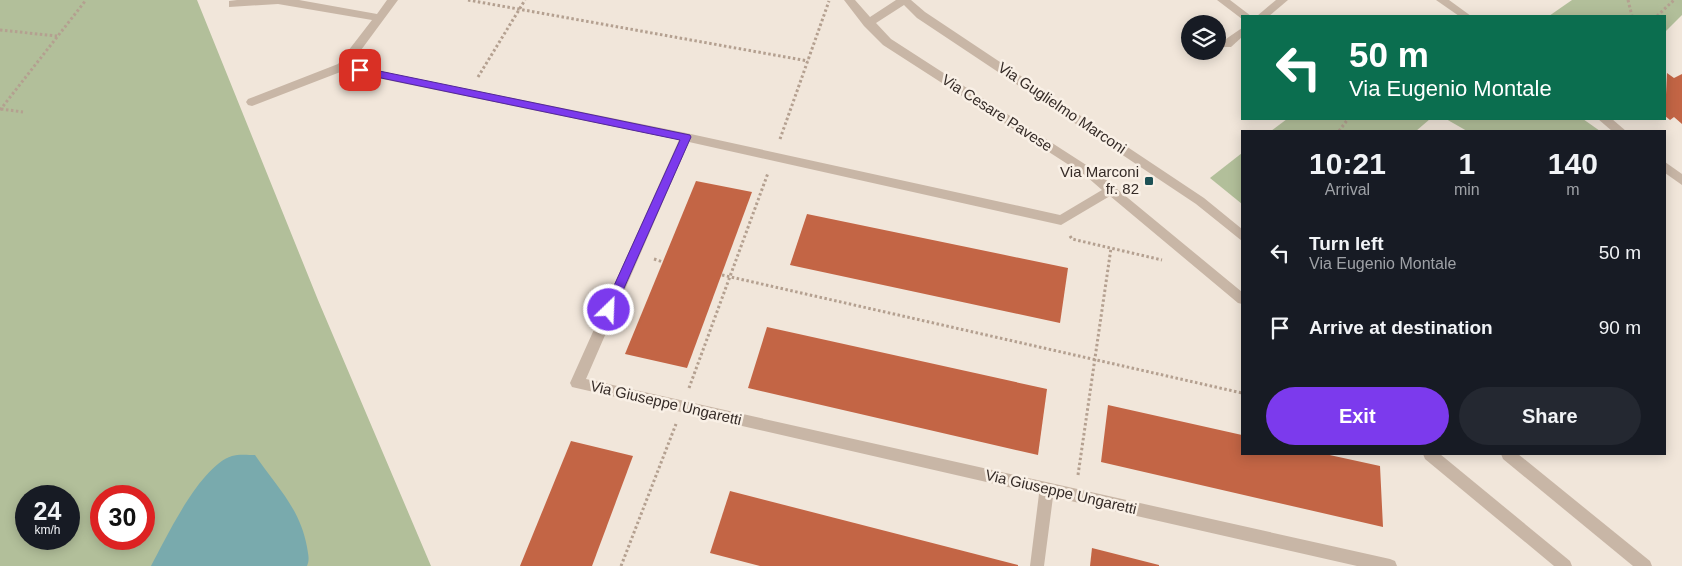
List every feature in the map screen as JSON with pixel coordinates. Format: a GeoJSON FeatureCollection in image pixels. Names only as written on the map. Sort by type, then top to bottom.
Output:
{"type":"FeatureCollection","features":[{"type":"Feature","properties":{"kind":"street"},"geometry":{"type":"LineString","coordinates":[[233,4],[278,0],[380,18]]}},
{"type":"Feature","properties":{"kind":"street"},"geometry":{"type":"LineString","coordinates":[[252,102],[342,66],[393,0]]}},
{"type":"Feature","properties":{"kind":"street","name":"Via Cesare Pavese"},"geometry":{"type":"LineString","coordinates":[[849,0],[887,42],[1090,173],[1241,298]]}},
{"type":"Feature","properties":{"kind":"street"},"geometry":{"type":"LineString","coordinates":[[868,23],[904,0]]}},
{"type":"Feature","properties":{"kind":"street","name":"Via Guglielmo Marconi"},"geometry":{"type":"LineString","coordinates":[[904,0],[921,15],[1200,200],[1241,235]]}},
{"type":"Feature","properties":{"kind":"street"},"geometry":{"type":"LineString","coordinates":[[1222,0],[1244,15]]}},
{"type":"Feature","properties":{"kind":"street"},"geometry":{"type":"LineString","coordinates":[[1263,15],[1283,0]]}},
{"type":"Feature","properties":{"kind":"street"},"geometry":{"type":"LineString","coordinates":[[1441,0],[1464,15]]}},
{"type":"Feature","properties":{"kind":"street"},"geometry":{"type":"LineString","coordinates":[[1227,44],[1241,33]]}},
{"type":"Feature","properties":{"kind":"street"},"geometry":{"type":"LineString","coordinates":[[342,66],[686,137],[1062,220],[1111,190]]}},
{"type":"Feature","properties":{"kind":"street"},"geometry":{"type":"LineString","coordinates":[[1605,120],[1619,130]]}},
{"type":"Feature","properties":{"kind":"street","name":"Via Giuseppe Ungaretti"},"geometry":{"type":"LineString","coordinates":[[686,137],[577,383],[1390,566]]}},
{"type":"Feature","properties":{"kind":"street"},"geometry":{"type":"LineString","coordinates":[[1666,168],[1682,180]]}},
{"type":"Feature","properties":{"kind":"street"},"geometry":{"type":"LineString","coordinates":[[1431,455],[1565,566]]}},
{"type":"Feature","properties":{"kind":"street"},"geometry":{"type":"LineString","coordinates":[[1509,455],[1645,566]]}},
{"type":"Feature","properties":{"kind":"street"},"geometry":{"type":"LineString","coordinates":[[1037,566],[1047,489]]}},
{"type":"Feature","properties":{"kind":"path"},"geometry":{"type":"LineString","coordinates":[[0,109],[86,0]]}},
{"type":"Feature","properties":{"kind":"path"},"geometry":{"type":"LineString","coordinates":[[468,0],[808,61]]}},
{"type":"Feature","properties":{"kind":"path"},"geometry":{"type":"LineString","coordinates":[[468,92],[525,0]]}},
{"type":"Feature","properties":{"kind":"path"},"geometry":{"type":"LineString","coordinates":[[621,566],[730,277],[830,0]]}},
{"type":"Feature","properties":{"kind":"path"},"geometry":{"type":"LineString","coordinates":[[1628,0],[1632,15]]}},
{"type":"Feature","properties":{"kind":"path"},"geometry":{"type":"LineString","coordinates":[[1657,15],[1674,0]]}},
{"type":"Feature","properties":{"kind":"path"},"geometry":{"type":"LineString","coordinates":[[0,30],[57,36]]}},
{"type":"Feature","properties":{"kind":"path"},"geometry":{"type":"LineString","coordinates":[[0,109],[23,112]]}},
{"type":"Feature","properties":{"kind":"path"},"geometry":{"type":"LineString","coordinates":[[1062,220],[1072,240],[1169,262]]}},
{"type":"Feature","properties":{"kind":"path"},"geometry":{"type":"LineString","coordinates":[[1075,495],[1111,248]]}},
{"type":"Feature","properties":{"kind":"path"},"geometry":{"type":"LineString","coordinates":[[722,275],[1094,362],[1241,393]]}},
{"type":"Feature","properties":{"kind":"green space"},"geometry":{"type":"Polygon","coordinates":[[[0,0],[197,0],[318,300],[431,566],[0,566],[0,0]]]}},
{"type":"Feature","properties":{"kind":"green space"},"geometry":{"type":"Polygon","coordinates":[[[1572,0],[1682,0],[1682,15],[1666,31],[1666,15],[1550,15],[1572,0]]]}},
{"type":"Feature","properties":{"kind":"green space"},"geometry":{"type":"Polygon","coordinates":[[[1286,120],[1429,120],[1417,130],[1272,130],[1286,120]]]}},
{"type":"Feature","properties":{"kind":"green space"},"geometry":{"type":"Polygon","coordinates":[[[1448,120],[1584,120],[1599,130],[1465,130],[1448,120]]]}},
{"type":"Feature","properties":{"kind":"green space"},"geometry":{"type":"Polygon","coordinates":[[[1241,154],[1241,203],[1210,178],[1241,154]]]}},
{"type":"Feature","properties":{"kind":"water"},"geometry":{"type":"Polygon","coordinates":[[[255,455],[286,498],[299,521],[307,547],[309,559],[307,566],[151,566],[185,504],[208,473],[220,462],[232,456],[255,455]]]}},
{"type":"Feature","properties":{"kind":"building"},"geometry":{"type":"Polygon","coordinates":[[[1667,73],[1674,78],[1682,74],[1682,124],[1674,117],[1670,120],[1666,117],[1667,73]]]}},
{"type":"Feature","properties":{"kind":"building"},"geometry":{"type":"Polygon","coordinates":[[[696,181],[752,192],[687,368],[625,354],[696,181]]]}},
{"type":"Feature","properties":{"kind":"building"},"geometry":{"type":"Polygon","coordinates":[[[807,214],[1068,268],[1060,323],[790,265],[807,214]]]}},
{"type":"Feature","properties":{"kind":"building"},"geometry":{"type":"Polygon","coordinates":[[[767,327],[1047,389],[1038,455],[748,388],[767,327]]]}},
{"type":"Feature","properties":{"kind":"building"},"geometry":{"type":"Polygon","coordinates":[[[1108,405],[1241,435],[1241,455],[1330,455],[1380,466],[1383,527],[1101,462],[1108,405]]]}},
{"type":"Feature","properties":{"kind":"building"},"geometry":{"type":"Polygon","coordinates":[[[571,441],[633,456],[592,566],[520,566],[571,441]]]}},
{"type":"Feature","properties":{"kind":"building"},"geometry":{"type":"Polygon","coordinates":[[[730,491],[1018,566],[760,566],[710,553],[730,491]]]}},
{"type":"Feature","properties":{"kind":"building"},"geometry":{"type":"Polygon","coordinates":[[[1092,548],[1159,565],[1159,566],[1090,566],[1092,548]]]}},
{"type":"Feature","properties":{"kind":"place","name":"Via Marconi fr. 82"},"geometry":{"type":"Point","coordinates":[1149,181]}},
{"type":"Feature","properties":{"kind":"route"},"geometry":{"type":"LineString","coordinates":[[360,70],[686,137],[609,310]]}}]}
